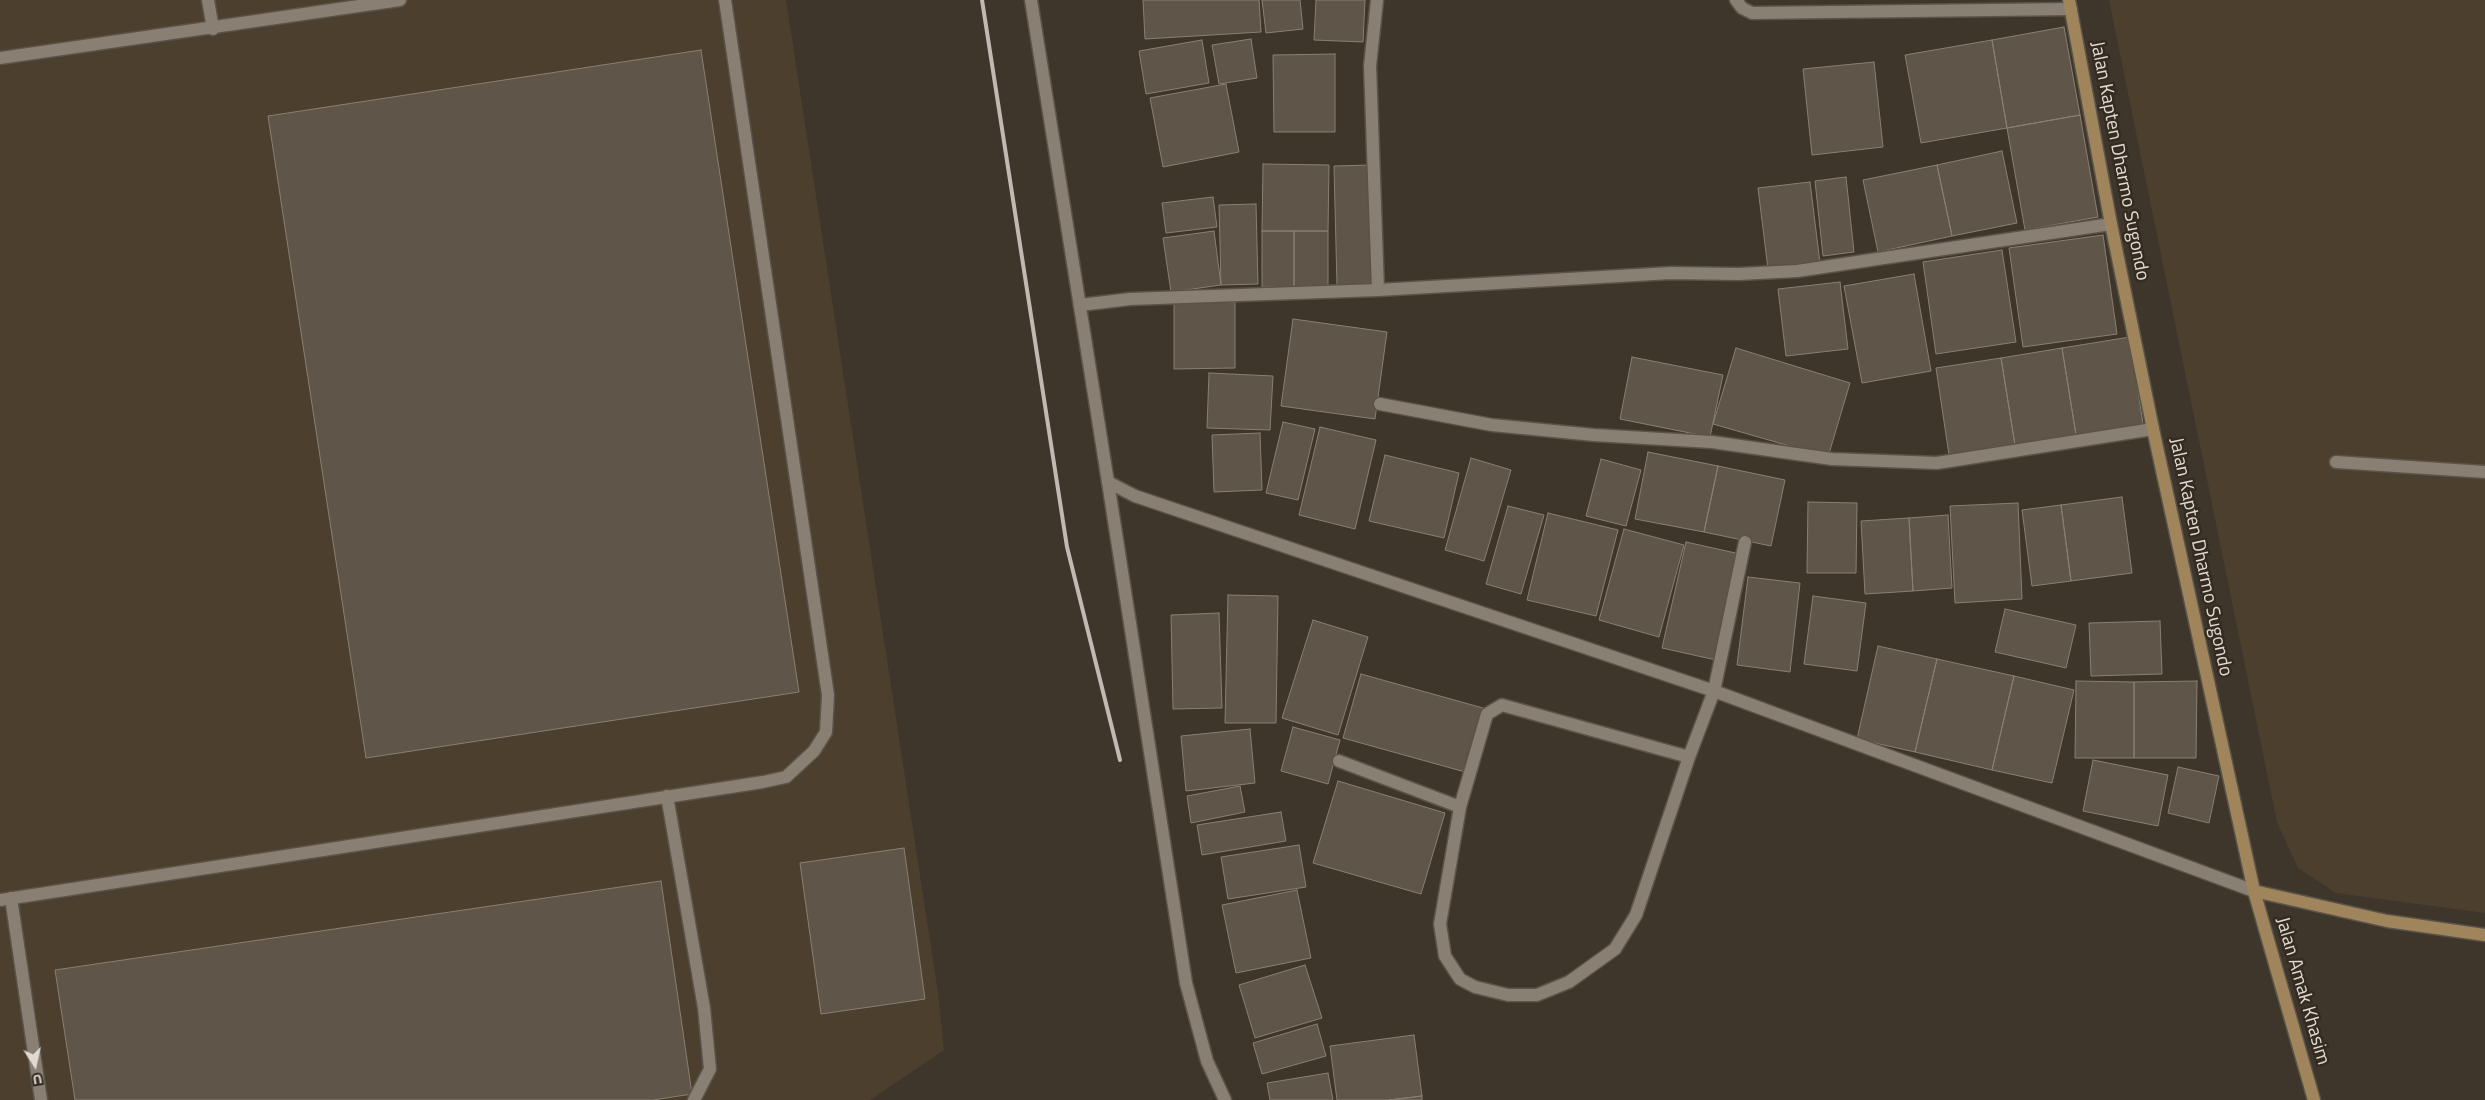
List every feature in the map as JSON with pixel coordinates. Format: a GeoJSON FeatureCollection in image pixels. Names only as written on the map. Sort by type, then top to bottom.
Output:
{"type":"FeatureCollection","features":[{"type":"Feature","properties":{"kind":"main road","name":"Jalan Kapten Dharmo Sugondo"},"geometry":{"type":"LineString","coordinates":[[2070,4],[2111,224],[2153,429],[2254,891]]}},
{"type":"Feature","properties":{"kind":"main road"},"geometry":{"type":"LineString","coordinates":[[2254,891],[2387,921],[2485,935]]}},
{"type":"Feature","properties":{"kind":"main road","name":"Jalan Amak Khasim"},"geometry":{"type":"LineString","coordinates":[[2254,891],[2314,1100]]}},
{"type":"Feature","properties":{"kind":"street"},"geometry":{"type":"LineString","coordinates":[[208,0],[213,29]]}},
{"type":"Feature","properties":{"kind":"street"},"geometry":{"type":"LineString","coordinates":[[0,58],[213,29],[400,0]]}},
{"type":"Feature","properties":{"kind":"street"},"geometry":{"type":"LineString","coordinates":[[41,1100],[5,899],[786,777],[814,750],[826,732],[828,695],[725,0]]}},
{"type":"Feature","properties":{"kind":"street"},"geometry":{"type":"LineString","coordinates":[[1031,0],[1186,983],[1207,1061],[1225,1100]]}},
{"type":"Feature","properties":{"kind":"street"},"geometry":{"type":"LineString","coordinates":[[1376,0],[1370,66],[1378,290]]}},
{"type":"Feature","properties":{"kind":"street"},"geometry":{"type":"LineString","coordinates":[[1736,0],[1742,8],[1752,13],[2070,4]]}},
{"type":"Feature","properties":{"kind":"street"},"geometry":{"type":"LineString","coordinates":[[1080,305],[1130,299],[1378,290],[1671,273],[1739,274],[1797,271],[2111,224]]}},
{"type":"Feature","properties":{"kind":"street"},"geometry":{"type":"LineString","coordinates":[[1380,404],[1492,426],[1594,435],[1712,442],[1832,459],[1937,463],[2153,429]]}},
{"type":"Feature","properties":{"kind":"street"},"geometry":{"type":"LineString","coordinates":[[2336,462],[2485,472]]}},
{"type":"Feature","properties":{"kind":"street"},"geometry":{"type":"LineString","coordinates":[[1108,482],[1135,496],[1714,691],[2254,891]]}},
{"type":"Feature","properties":{"kind":"street"},"geometry":{"type":"LineString","coordinates":[[1689,757],[1502,705],[1487,714],[1460,807],[1440,924],[1446,956],[1460,979],[1476,987],[1508,995],[1537,995],[1569,982],[1615,950],[1636,915],[1689,757],[1714,691],[1745,542]]}},
{"type":"Feature","properties":{"kind":"street"},"geometry":{"type":"LineString","coordinates":[[1338,761],[1460,807]]}},
{"type":"Feature","properties":{"kind":"street"},"geometry":{"type":"LineString","coordinates":[[668,796],[704,1008],[710,1069],[694,1100]]}},
{"type":"Feature","properties":{"kind":"shaded area"},"geometry":{"type":"Polygon","coordinates":[[[0,0],[786,0],[938,993],[944,1050],[870,1100],[0,1100],[0,0]]]}},
{"type":"Feature","properties":{"kind":"shaded area"},"geometry":{"type":"Polygon","coordinates":[[[2109,0],[2485,0],[2485,913],[2336,893],[2298,868],[2277,822],[2109,0]]]}},
{"type":"Feature","properties":{"kind":"building"},"geometry":{"type":"Polygon","coordinates":[[[1143,0],[1259,0],[1261,32],[1145,39],[1143,0]]]}},
{"type":"Feature","properties":{"kind":"building"},"geometry":{"type":"Polygon","coordinates":[[[1262,0],[1300,0],[1303,29],[1266,33],[1262,0]]]}},
{"type":"Feature","properties":{"kind":"building"},"geometry":{"type":"Polygon","coordinates":[[[1316,0],[1365,0],[1363,42],[1314,40],[1316,0]]]}},
{"type":"Feature","properties":{"kind":"building"},"geometry":{"type":"Polygon","coordinates":[[[2064,27],[2080,115],[2007,128],[1992,40],[2064,27]]]}},
{"type":"Feature","properties":{"kind":"building"},"geometry":{"type":"Polygon","coordinates":[[[1251,39],[1257,78],[1219,84],[1212,45],[1251,39]]]}},
{"type":"Feature","properties":{"kind":"building"},"geometry":{"type":"Polygon","coordinates":[[[1202,40],[1209,83],[1146,94],[1139,51],[1202,40]]]}},
{"type":"Feature","properties":{"kind":"building"},"geometry":{"type":"Polygon","coordinates":[[[1992,40],[2007,128],[1921,143],[1905,55],[1992,40]]]}},
{"type":"Feature","properties":{"kind":"building"},"geometry":{"type":"Polygon","coordinates":[[[701,50],[799,692],[366,758],[268,116],[701,50]]]}},
{"type":"Feature","properties":{"kind":"building"},"geometry":{"type":"Polygon","coordinates":[[[1335,54],[1335,132],[1274,132],[1273,55],[1335,54]]]}},
{"type":"Feature","properties":{"kind":"building"},"geometry":{"type":"Polygon","coordinates":[[[1874,62],[1883,147],[1812,155],[1803,69],[1874,62]]]}},
{"type":"Feature","properties":{"kind":"building"},"geometry":{"type":"Polygon","coordinates":[[[1226,84],[1239,152],[1163,167],[1150,98],[1226,84]]]}},
{"type":"Feature","properties":{"kind":"building"},"geometry":{"type":"Polygon","coordinates":[[[2080,115],[2098,217],[2025,230],[2007,128],[2080,115]]]}},
{"type":"Feature","properties":{"kind":"building"},"geometry":{"type":"Polygon","coordinates":[[[2002,151],[2017,223],[1952,236],[1937,165],[2002,151]]]}},
{"type":"Feature","properties":{"kind":"building"},"geometry":{"type":"Polygon","coordinates":[[[1263,164],[1329,165],[1328,231],[1262,231],[1263,164]]]}},
{"type":"Feature","properties":{"kind":"building"},"geometry":{"type":"Polygon","coordinates":[[[1371,165],[1374,285],[1337,286],[1334,166],[1371,165]]]}},
{"type":"Feature","properties":{"kind":"building"},"geometry":{"type":"Polygon","coordinates":[[[1937,165],[1952,236],[1878,252],[1863,180],[1937,165]]]}},
{"type":"Feature","properties":{"kind":"building"},"geometry":{"type":"Polygon","coordinates":[[[1846,177],[1854,252],[1823,256],[1815,181],[1846,177]]]}},
{"type":"Feature","properties":{"kind":"building"},"geometry":{"type":"Polygon","coordinates":[[[1810,182],[1820,263],[1768,269],[1758,188],[1810,182]]]}},
{"type":"Feature","properties":{"kind":"building"},"geometry":{"type":"Polygon","coordinates":[[[1213,197],[1217,227],[1166,233],[1162,203],[1213,197]]]}},
{"type":"Feature","properties":{"kind":"building"},"geometry":{"type":"Polygon","coordinates":[[[1256,204],[1258,284],[1221,285],[1219,205],[1256,204]]]}},
{"type":"Feature","properties":{"kind":"building"},"geometry":{"type":"Polygon","coordinates":[[[1214,231],[1221,285],[1171,292],[1163,238],[1214,231]]]}},
{"type":"Feature","properties":{"kind":"building"},"geometry":{"type":"Polygon","coordinates":[[[1262,231],[1294,231],[1294,287],[1262,287],[1262,231]]]}},
{"type":"Feature","properties":{"kind":"building"},"geometry":{"type":"Polygon","coordinates":[[[1294,231],[1328,231],[1328,287],[1294,287],[1294,231]]]}},
{"type":"Feature","properties":{"kind":"building"},"geometry":{"type":"Polygon","coordinates":[[[2103,235],[2117,334],[2023,347],[2009,248],[2103,235]]]}},
{"type":"Feature","properties":{"kind":"building"},"geometry":{"type":"Polygon","coordinates":[[[2002,250],[2016,342],[1936,354],[1923,262],[2002,250]]]}},
{"type":"Feature","properties":{"kind":"building"},"geometry":{"type":"Polygon","coordinates":[[[1914,274],[1931,371],[1862,383],[1844,286],[1914,274]]]}},
{"type":"Feature","properties":{"kind":"building"},"geometry":{"type":"Polygon","coordinates":[[[1840,282],[1848,349],[1786,356],[1778,289],[1840,282]]]}},
{"type":"Feature","properties":{"kind":"building"},"geometry":{"type":"Polygon","coordinates":[[[1174,302],[1235,302],[1235,368],[1174,369],[1174,302]]]}},
{"type":"Feature","properties":{"kind":"building"},"geometry":{"type":"Polygon","coordinates":[[[1293,319],[1387,332],[1375,419],[1281,406],[1293,319]]]}},
{"type":"Feature","properties":{"kind":"building"},"geometry":{"type":"Polygon","coordinates":[[[2130,337],[2143,424],[2076,435],[2062,348],[2130,337]]]}},
{"type":"Feature","properties":{"kind":"building"},"geometry":{"type":"Polygon","coordinates":[[[1736,348],[1850,383],[1828,457],[1713,424],[1736,348]]]}},
{"type":"Feature","properties":{"kind":"building"},"geometry":{"type":"Polygon","coordinates":[[[2062,348],[2076,435],[2015,445],[2001,358],[2062,348]]]}},
{"type":"Feature","properties":{"kind":"building"},"geometry":{"type":"Polygon","coordinates":[[[1632,357],[1723,375],[1710,437],[1620,419],[1632,357]]]}},
{"type":"Feature","properties":{"kind":"building"},"geometry":{"type":"Polygon","coordinates":[[[2001,358],[2015,445],[1949,455],[1936,368],[2001,358]]]}},
{"type":"Feature","properties":{"kind":"building"},"geometry":{"type":"Polygon","coordinates":[[[1209,373],[1273,376],[1270,430],[1207,428],[1209,373]]]}},
{"type":"Feature","properties":{"kind":"building"},"geometry":{"type":"Polygon","coordinates":[[[1283,422],[1315,429],[1298,500],[1266,493],[1283,422]]]}},
{"type":"Feature","properties":{"kind":"building"},"geometry":{"type":"Polygon","coordinates":[[[1320,427],[1376,440],[1355,529],[1299,515],[1320,427]]]}},
{"type":"Feature","properties":{"kind":"building"},"geometry":{"type":"Polygon","coordinates":[[[1260,433],[1262,490],[1214,492],[1212,435],[1260,433]]]}},
{"type":"Feature","properties":{"kind":"building"},"geometry":{"type":"Polygon","coordinates":[[[1648,452],[1718,466],[1704,532],[1635,519],[1648,452]]]}},
{"type":"Feature","properties":{"kind":"building"},"geometry":{"type":"Polygon","coordinates":[[[1385,455],[1459,473],[1444,538],[1369,521],[1385,455]]]}},
{"type":"Feature","properties":{"kind":"building"},"geometry":{"type":"Polygon","coordinates":[[[1471,458],[1511,470],[1484,561],[1445,550],[1471,458]]]}},
{"type":"Feature","properties":{"kind":"building"},"geometry":{"type":"Polygon","coordinates":[[[1601,459],[1641,470],[1626,526],[1586,516],[1601,459]]]}},
{"type":"Feature","properties":{"kind":"building"},"geometry":{"type":"Polygon","coordinates":[[[1718,466],[1785,480],[1771,546],[1704,532],[1718,466]]]}},
{"type":"Feature","properties":{"kind":"building"},"geometry":{"type":"Polygon","coordinates":[[[2122,497],[2132,573],[2071,581],[2061,505],[2122,497]]]}},
{"type":"Feature","properties":{"kind":"building"},"geometry":{"type":"Polygon","coordinates":[[[1808,502],[1857,503],[1856,573],[1807,573],[1808,502]]]}},
{"type":"Feature","properties":{"kind":"building"},"geometry":{"type":"Polygon","coordinates":[[[2018,503],[2022,599],[1955,603],[1950,506],[2018,503]]]}},
{"type":"Feature","properties":{"kind":"building"},"geometry":{"type":"Polygon","coordinates":[[[2061,505],[2071,581],[2032,586],[2022,510],[2061,505]]]}},
{"type":"Feature","properties":{"kind":"building"},"geometry":{"type":"Polygon","coordinates":[[[1508,506],[1544,515],[1521,594],[1486,584],[1508,506]]]}},
{"type":"Feature","properties":{"kind":"building"},"geometry":{"type":"Polygon","coordinates":[[[1548,513],[1618,530],[1596,616],[1527,600],[1548,513]]]}},
{"type":"Feature","properties":{"kind":"building"},"geometry":{"type":"Polygon","coordinates":[[[1948,515],[1952,588],[1913,591],[1909,518],[1948,515]]]}},
{"type":"Feature","properties":{"kind":"building"},"geometry":{"type":"Polygon","coordinates":[[[1909,518],[1913,591],[1865,594],[1861,521],[1909,518]]]}},
{"type":"Feature","properties":{"kind":"building"},"geometry":{"type":"Polygon","coordinates":[[[1624,529],[1684,545],[1659,637],[1599,620],[1624,529]]]}},
{"type":"Feature","properties":{"kind":"building"},"geometry":{"type":"Polygon","coordinates":[[[1686,542],[1740,554],[1716,660],[1662,648],[1686,542]]]}},
{"type":"Feature","properties":{"kind":"building"},"geometry":{"type":"Polygon","coordinates":[[[1748,577],[1800,583],[1790,672],[1737,665],[1748,577]]]}},
{"type":"Feature","properties":{"kind":"building"},"geometry":{"type":"Polygon","coordinates":[[[1228,595],[1278,596],[1276,723],[1225,723],[1228,595]]]}},
{"type":"Feature","properties":{"kind":"building"},"geometry":{"type":"Polygon","coordinates":[[[1813,596],[1866,603],[1857,671],[1804,664],[1813,596]]]}},
{"type":"Feature","properties":{"kind":"building"},"geometry":{"type":"Polygon","coordinates":[[[2005,609],[2076,625],[2066,668],[1995,652],[2005,609]]]}},
{"type":"Feature","properties":{"kind":"building"},"geometry":{"type":"Polygon","coordinates":[[[1219,613],[1222,708],[1173,709],[1171,615],[1219,613]]]}},
{"type":"Feature","properties":{"kind":"building"},"geometry":{"type":"Polygon","coordinates":[[[1313,620],[1368,637],[1338,735],[1282,718],[1313,620]]]}},
{"type":"Feature","properties":{"kind":"building"},"geometry":{"type":"Polygon","coordinates":[[[2160,621],[2162,674],[2091,676],[2089,623],[2160,621]]]}},
{"type":"Feature","properties":{"kind":"building"},"geometry":{"type":"Polygon","coordinates":[[[1878,646],[1937,659],[1915,752],[1857,739],[1878,646]]]}},
{"type":"Feature","properties":{"kind":"building"},"geometry":{"type":"Polygon","coordinates":[[[1937,659],[2014,676],[1992,770],[1915,752],[1937,659]]]}},
{"type":"Feature","properties":{"kind":"building"},"geometry":{"type":"Polygon","coordinates":[[[1361,674],[1483,708],[1465,772],[1343,738],[1361,674]]]}},
{"type":"Feature","properties":{"kind":"building"},"geometry":{"type":"Polygon","coordinates":[[[2014,676],[2074,690],[2052,783],[1992,770],[2014,676]]]}},
{"type":"Feature","properties":{"kind":"building"},"geometry":{"type":"Polygon","coordinates":[[[2076,681],[2134,682],[2134,758],[2075,758],[2076,681]]]}},
{"type":"Feature","properties":{"kind":"building"},"geometry":{"type":"Polygon","coordinates":[[[2197,681],[2196,758],[2134,758],[2134,682],[2197,681]]]}},
{"type":"Feature","properties":{"kind":"building"},"geometry":{"type":"Polygon","coordinates":[[[1293,727],[1340,740],[1328,784],[1281,771],[1293,727]]]}},
{"type":"Feature","properties":{"kind":"building"},"geometry":{"type":"Polygon","coordinates":[[[1250,729],[1255,783],[1186,791],[1181,736],[1250,729]]]}},
{"type":"Feature","properties":{"kind":"building"},"geometry":{"type":"Polygon","coordinates":[[[2093,760],[2168,775],[2158,826],[2083,811],[2093,760]]]}},
{"type":"Feature","properties":{"kind":"building"},"geometry":{"type":"Polygon","coordinates":[[[2178,767],[2219,776],[2209,823],[2168,813],[2178,767]]]}},
{"type":"Feature","properties":{"kind":"building"},"geometry":{"type":"Polygon","coordinates":[[[1338,781],[1445,813],[1421,894],[1313,863],[1338,781]]]}},
{"type":"Feature","properties":{"kind":"building"},"geometry":{"type":"Polygon","coordinates":[[[1240,786],[1245,812],[1191,823],[1187,796],[1240,786]]]}},
{"type":"Feature","properties":{"kind":"building"},"geometry":{"type":"Polygon","coordinates":[[[1281,812],[1286,841],[1202,855],[1197,825],[1281,812]]]}},
{"type":"Feature","properties":{"kind":"building"},"geometry":{"type":"Polygon","coordinates":[[[1299,845],[1306,887],[1228,899],[1221,857],[1299,845]]]}},
{"type":"Feature","properties":{"kind":"building"},"geometry":{"type":"Polygon","coordinates":[[[904,848],[925,999],[821,1014],[800,863],[904,848]]]}},
{"type":"Feature","properties":{"kind":"building"},"geometry":{"type":"Polygon","coordinates":[[[661,881],[692,1094],[653,1100],[75,1100],[55,970],[661,881]]]}},
{"type":"Feature","properties":{"kind":"building"},"geometry":{"type":"Polygon","coordinates":[[[1297,890],[1311,958],[1236,973],[1222,905],[1297,890]]]}},
{"type":"Feature","properties":{"kind":"building"},"geometry":{"type":"Polygon","coordinates":[[[1305,965],[1322,1018],[1255,1038],[1239,985],[1305,965]]]}},
{"type":"Feature","properties":{"kind":"building"},"geometry":{"type":"Polygon","coordinates":[[[1317,1024],[1326,1056],[1262,1074],[1253,1043],[1317,1024]]]}},
{"type":"Feature","properties":{"kind":"building"},"geometry":{"type":"Polygon","coordinates":[[[1414,1035],[1422,1096],[1389,1100],[1337,1100],[1330,1046],[1414,1035]]]}},
{"type":"Feature","properties":{"kind":"building"},"geometry":{"type":"Polygon","coordinates":[[[1328,1073],[1333,1100],[1270,1100],[1267,1083],[1328,1073]]]}},
{"type":"Feature","properties":{"kind":"building"},"geometry":{"type":"Polygon","coordinates":[[[1422,1096],[1422,1100],[1389,1100],[1422,1096]]]}},
{"type":"Feature","properties":{"kind":"railway"},"geometry":{"type":"LineString","coordinates":[[982,0],[1067,547],[1120,760]]}}]}
